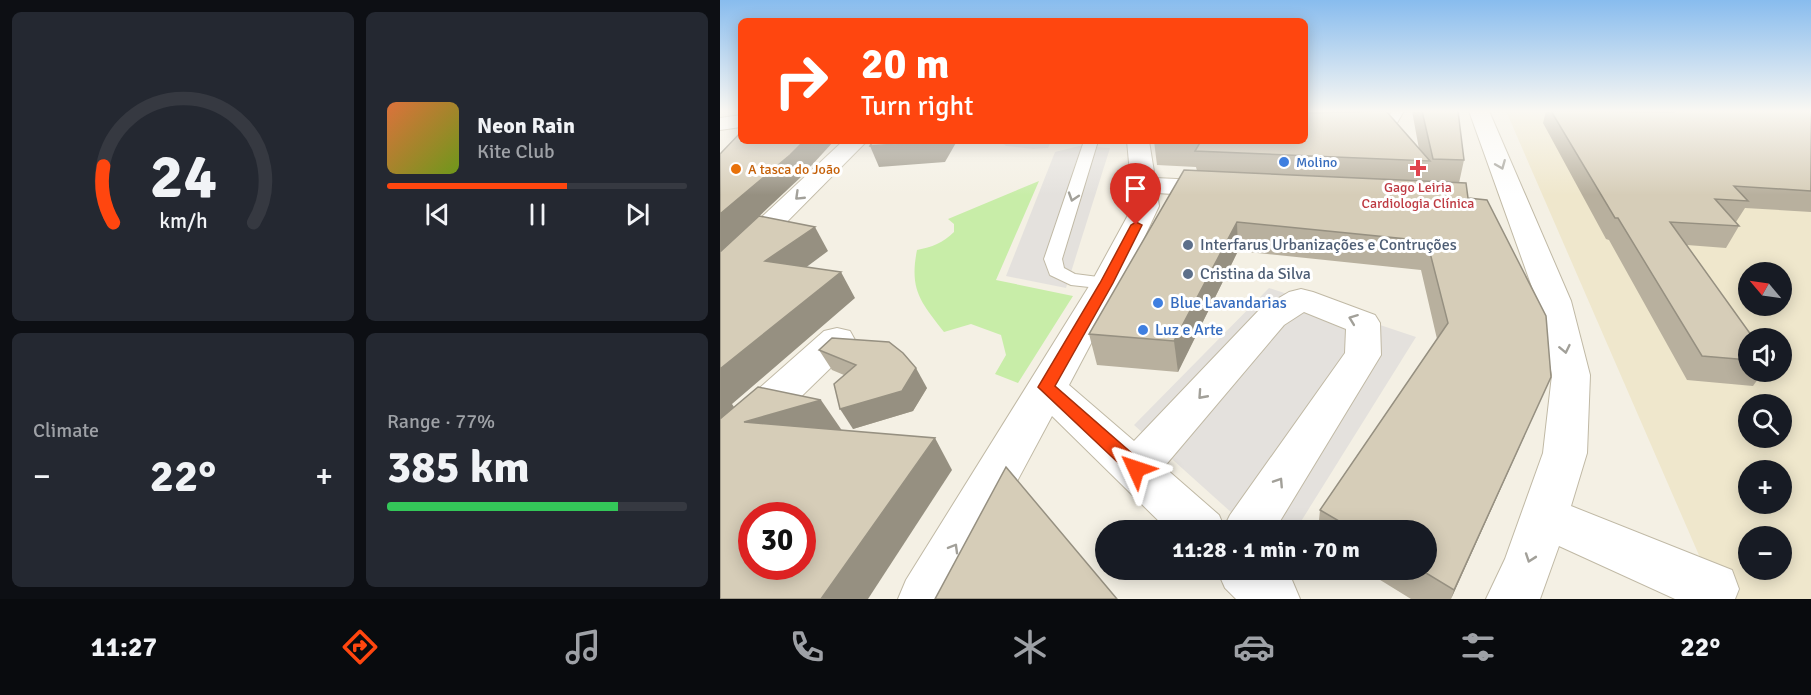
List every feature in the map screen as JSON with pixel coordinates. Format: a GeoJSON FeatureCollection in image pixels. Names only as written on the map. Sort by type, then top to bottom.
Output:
{"type":"FeatureCollection","features":[{"type":"Feature","properties":{"kind":"street"},"geometry":{"type":"LineString","coordinates":[[1486,139],[1501,202],[1554,301],[1570,375],[1565,453],[1527,567],[1513,599]]}},
{"type":"Feature","properties":{"kind":"street"},"geometry":{"type":"LineString","coordinates":[[723,270],[853,144]]}},
{"type":"Feature","properties":{"kind":"street"},"geometry":{"type":"LineString","coordinates":[[925,599],[1107,283],[1146,206],[1138,144]]}},
{"type":"Feature","properties":{"kind":"street"},"geometry":{"type":"LineString","coordinates":[[1144,185],[1242,190]]}},
{"type":"Feature","properties":{"kind":"street"},"geometry":{"type":"LineString","coordinates":[[1136,469],[1272,317],[1301,299],[1363,323],[1363,355],[1254,520]]}},
{"type":"Feature","properties":{"kind":"street"},"geometry":{"type":"LineString","coordinates":[[720,449],[837,340]]}},
{"type":"Feature","properties":{"kind":"street"},"geometry":{"type":"LineString","coordinates":[[1046,387],[1190,520]]}},
{"type":"Feature","properties":{"kind":"street"},"geometry":{"type":"LineString","coordinates":[[1544,517],[1713,589]]}},
{"type":"Feature","properties":{"kind":"street"},"geometry":{"type":"LineString","coordinates":[[1253,580],[1273,599]]}},
{"type":"Feature","properties":{"kind":"lane"},"geometry":{"type":"LineString","coordinates":[[1090,144],[1053,259],[1056,271],[1071,279],[1107,283]]}},
{"type":"Feature","properties":{"kind":"shaded area"},"geometry":{"type":"Polygon","coordinates":[[[1518,139],[1811,139],[1811,599],[1718,599],[1518,139]]]}},
{"type":"Feature","properties":{"kind":"shaded area"},"geometry":{"type":"Polygon","coordinates":[[[1004,144],[1050,144],[1048,148],[1033,149],[1004,144]]]}},
{"type":"Feature","properties":{"kind":"shaded area"},"geometry":{"type":"Polygon","coordinates":[[[1079,146],[1110,148],[1066,288],[1006,276],[1055,152],[1079,146]]]}},
{"type":"Feature","properties":{"kind":"shaded area"},"geometry":{"type":"Polygon","coordinates":[[[1269,288],[1416,337],[1302,520],[1240,520],[1134,425],[1269,288]]]}},
{"type":"Feature","properties":{"kind":"green space"},"geometry":{"type":"Polygon","coordinates":[[[1039,181],[996,280],[1073,296],[1018,383],[995,374],[1006,355],[1001,335],[971,324],[944,332],[919,295],[916,286],[915,264],[917,250],[937,244],[954,232],[954,224],[948,219],[1039,181]]]}},
{"type":"Feature","properties":{"kind":"building"},"geometry":{"type":"Polygon","coordinates":[[[734,139],[738,139],[738,144],[801,144],[720,214],[720,154],[734,139]]]}},
{"type":"Feature","properties":{"kind":"building"},"geometry":{"type":"Polygon","coordinates":[[[1308,139],[1411,139],[1430,161],[1195,151],[1199,144],[1308,144],[1308,139]]]}},
{"type":"Feature","properties":{"kind":"building"},"geometry":{"type":"Polygon","coordinates":[[[1428,139],[1461,139],[1464,160],[1433,159],[1428,139]]]}},
{"type":"Feature","properties":{"kind":"building"},"geometry":{"type":"Polygon","coordinates":[[[1568,139],[1811,139],[1811,191],[1734,186],[1748,201],[1715,199],[1739,226],[1670,222],[1746,328],[1738,328],[1738,359],[1702,356],[1618,218],[1615,218],[1568,139]]]}},
{"type":"Feature","properties":{"kind":"building"},"geometry":{"type":"Polygon","coordinates":[[[871,144],[897,144],[870,146],[871,144]]]}},
{"type":"Feature","properties":{"kind":"building"},"geometry":{"type":"Polygon","coordinates":[[[1184,170],[1466,183],[1468,198],[1487,200],[1546,316],[1551,377],[1454,590],[1437,580],[1437,520],[1337,520],[1320,510],[1448,323],[1427,241],[1237,222],[1174,341],[1089,334],[1184,170]]]}},
{"type":"Feature","properties":{"kind":"building"},"geometry":{"type":"Polygon","coordinates":[[[759,216],[815,227],[765,261],[841,272],[720,369],[720,252],[759,216]]]}},
{"type":"Feature","properties":{"kind":"building"},"geometry":{"type":"Polygon","coordinates":[[[832,338],[889,342],[916,368],[902,391],[840,409],[834,384],[856,365],[819,350],[832,338]]]}},
{"type":"Feature","properties":{"kind":"building"},"geometry":{"type":"Polygon","coordinates":[[[758,387],[821,400],[744,422],[935,438],[821,599],[720,599],[720,419],[758,387]]]}},
{"type":"Feature","properties":{"kind":"building"},"geometry":{"type":"Polygon","coordinates":[[[1006,467],[1095,573],[1095,580],[1101,580],[1117,599],[935,599],[1006,467]]]}},
{"type":"Feature","properties":{"kind":"place","name":"Molino"},"geometry":{"type":"Point","coordinates":[1284,162]}},
{"type":"Feature","properties":{"kind":"place","name":"Gago Leiria Cardiologia Clínica"},"geometry":{"type":"Point","coordinates":[1418,168]}},
{"type":"Feature","properties":{"kind":"place","name":"A tasca do João"},"geometry":{"type":"Point","coordinates":[736,169]}},
{"type":"Feature","properties":{"kind":"place","name":"Interfarus Urbanizações e Contruções"},"geometry":{"type":"Point","coordinates":[1188,245]}},
{"type":"Feature","properties":{"kind":"place","name":"Cristina da Silva"},"geometry":{"type":"Point","coordinates":[1188,274]}},
{"type":"Feature","properties":{"kind":"place","name":"Blue Lavandarias"},"geometry":{"type":"Point","coordinates":[1158,303]}},
{"type":"Feature","properties":{"kind":"place","name":"Luz e Arte"},"geometry":{"type":"Point","coordinates":[1143,330]}},
{"type":"Feature","properties":{"kind":"route"},"geometry":{"type":"LineString","coordinates":[[1136,225],[1107,283],[1046,387],[1136,469]]}}]}
